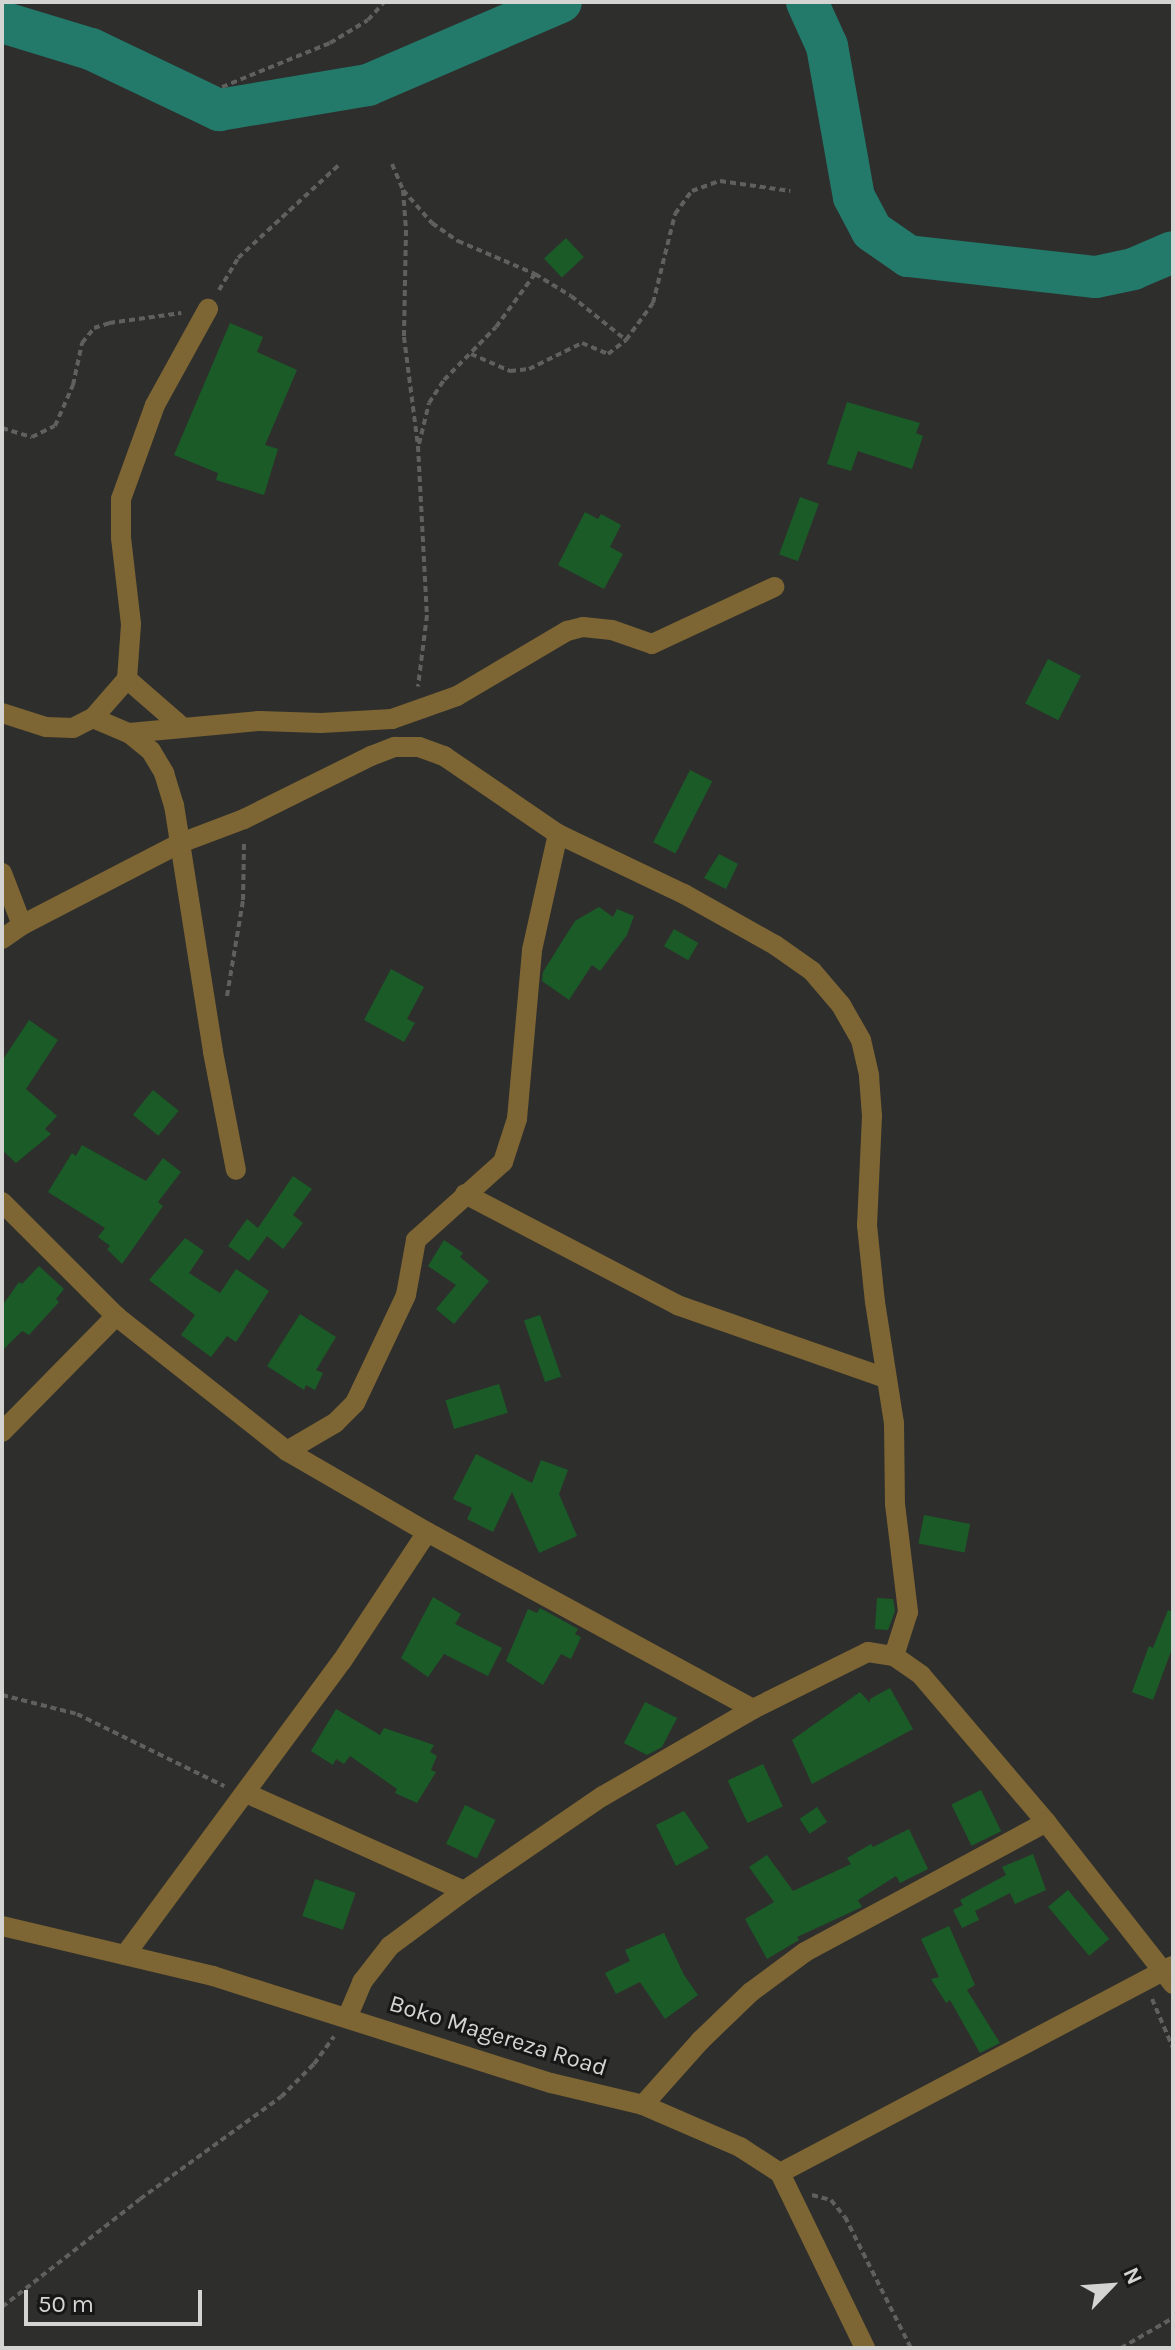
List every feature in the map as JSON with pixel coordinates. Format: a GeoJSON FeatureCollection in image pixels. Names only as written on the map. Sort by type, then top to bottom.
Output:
{"type":"FeatureCollection","features":[{"type":"Feature","properties":{"kind":"street"},"geometry":{"type":"LineString","coordinates":[[2,713],[46,727],[73,728],[93,718],[127,679],[131,624],[121,538],[121,499],[155,405],[208,309]]}},
{"type":"Feature","properties":{"kind":"street"},"geometry":{"type":"LineString","coordinates":[[129,733],[259,721],[321,723],[392,719],[417,713],[457,696],[567,631],[583,627],[612,630],[652,644],[774,587]]}},
{"type":"Feature","properties":{"kind":"street"},"geometry":{"type":"LineString","coordinates":[[127,679],[181,726]]}},
{"type":"Feature","properties":{"kind":"street"},"geometry":{"type":"LineString","coordinates":[[93,718],[129,733],[151,751],[164,773],[174,805],[178,844],[236,1170]]}},
{"type":"Feature","properties":{"kind":"street"},"geometry":{"type":"LineString","coordinates":[[2,939],[22,925],[178,844],[244,819],[371,756],[395,747],[419,747],[444,756],[558,834],[684,894],[775,945],[812,971],[841,1005],[861,1040],[869,1076],[872,1116],[867,1225],[894,1423],[895,1504],[908,1612],[894,1656]]}},
{"type":"Feature","properties":{"kind":"street"},"geometry":{"type":"LineString","coordinates":[[287,1451],[335,1423],[355,1403],[406,1295],[416,1240],[503,1162],[517,1119],[532,950],[558,834]]}},
{"type":"Feature","properties":{"kind":"street"},"geometry":{"type":"LineString","coordinates":[[2,873],[22,925]]}},
{"type":"Feature","properties":{"kind":"street"},"geometry":{"type":"LineString","coordinates":[[465,1194],[677,1305],[886,1378]]}},
{"type":"Feature","properties":{"kind":"street"},"geometry":{"type":"LineString","coordinates":[[2,1202],[116,1316],[287,1451],[427,1532],[753,1709]]}},
{"type":"Feature","properties":{"kind":"street"},"geometry":{"type":"LineString","coordinates":[[2,1432],[116,1316]]}},
{"type":"Feature","properties":{"kind":"street"},"geometry":{"type":"LineString","coordinates":[[125,1955],[342,1661],[427,1532]]}},
{"type":"Feature","properties":{"kind":"street"},"geometry":{"type":"LineString","coordinates":[[347,2018],[362,1982],[390,1946],[603,1796],[753,1709],[868,1652],[894,1656],[921,1675],[1170,1973],[1145,1979],[780,2173]]}},
{"type":"Feature","properties":{"kind":"street"},"geometry":{"type":"LineString","coordinates":[[246,1793],[464,1891]]}},
{"type":"Feature","properties":{"kind":"street"},"geometry":{"type":"LineString","coordinates":[[643,2105],[710,2031],[751,1992],[805,1952],[1046,1822]]}},
{"type":"Feature","properties":{"kind":"street","name":"Boko Magereza Road"},"geometry":{"type":"LineString","coordinates":[[2,1926],[213,1976],[551,2083],[643,2105],[740,2147],[780,2173],[794,2196],[865,2348]]}},
{"type":"Feature","properties":{"kind":"path"},"geometry":{"type":"LineString","coordinates":[[222,87],[330,43],[368,20],[384,2]]}},
{"type":"Feature","properties":{"kind":"path"},"geometry":{"type":"LineString","coordinates":[[2,428],[32,437],[55,426],[73,385],[82,343],[94,328],[109,323],[208,309],[238,258],[340,164]]}},
{"type":"Feature","properties":{"kind":"path"},"geometry":{"type":"LineString","coordinates":[[392,164],[403,190],[432,223],[458,241],[535,274],[571,296],[626,340]]}},
{"type":"Feature","properties":{"kind":"path"},"geometry":{"type":"LineString","coordinates":[[471,354],[510,371],[529,369],[582,343],[608,354],[626,340],[653,303],[675,214],[692,191],[720,181],[790,191]]}},
{"type":"Feature","properties":{"kind":"path"},"geometry":{"type":"LineString","coordinates":[[403,190],[406,230],[404,337],[418,446],[427,615],[417,713]]}},
{"type":"Feature","properties":{"kind":"path"},"geometry":{"type":"LineString","coordinates":[[418,446],[429,403],[444,380],[471,354],[535,274]]}},
{"type":"Feature","properties":{"kind":"path"},"geometry":{"type":"LineString","coordinates":[[226,998],[243,900],[244,819]]}},
{"type":"Feature","properties":{"kind":"path"},"geometry":{"type":"LineString","coordinates":[[2,1695],[77,1714],[207,1780],[246,1793]]}},
{"type":"Feature","properties":{"kind":"path"},"geometry":{"type":"LineString","coordinates":[[1145,1979],[1156,2014],[1173,2048]]}},
{"type":"Feature","properties":{"kind":"path"},"geometry":{"type":"LineString","coordinates":[[2,2307],[140,2199],[281,2097],[314,2064],[347,2018]]}},
{"type":"Feature","properties":{"kind":"path"},"geometry":{"type":"LineString","coordinates":[[794,2196],[820,2194],[831,2200],[845,2217],[911,2348]]}},
{"type":"Feature","properties":{"kind":"path"},"geometry":{"type":"LineString","coordinates":[[1121,2348],[1173,2318]]}},
{"type":"Feature","properties":{"kind":"building"},"geometry":{"type":"Polygon","coordinates":[[[566,238],[584,257],[562,277],[544,258],[566,238]]]}},
{"type":"Feature","properties":{"kind":"building"},"geometry":{"type":"Polygon","coordinates":[[[230,323],[263,337],[257,352],[297,370],[265,445],[278,449],[264,495],[216,480],[218,473],[174,455],[230,323]]]}},
{"type":"Feature","properties":{"kind":"building"},"geometry":{"type":"Polygon","coordinates":[[[847,402],[920,423],[916,433],[923,436],[912,469],[858,451],[851,471],[827,464],[847,402]]]}},
{"type":"Feature","properties":{"kind":"building"},"geometry":{"type":"Polygon","coordinates":[[[800,497],[819,504],[798,561],[779,554],[800,497]]]}},
{"type":"Feature","properties":{"kind":"building"},"geometry":{"type":"Polygon","coordinates":[[[585,512],[598,519],[601,514],[621,525],[610,547],[623,554],[604,589],[558,565],[585,512]]]}},
{"type":"Feature","properties":{"kind":"building"},"geometry":{"type":"Polygon","coordinates":[[[1048,659],[1081,676],[1058,720],[1025,704],[1048,659]]]}},
{"type":"Feature","properties":{"kind":"building"},"geometry":{"type":"Polygon","coordinates":[[[690,770],[712,781],[676,854],[653,842],[690,770]]]}},
{"type":"Feature","properties":{"kind":"building"},"geometry":{"type":"Polygon","coordinates":[[[719,854],[738,864],[726,889],[704,878],[719,854]]]}},
{"type":"Feature","properties":{"kind":"building"},"geometry":{"type":"Polygon","coordinates":[[[599,907],[613,917],[617,909],[634,916],[627,935],[600,971],[592,965],[569,1000],[542,981],[543,972],[575,921],[599,907]]]}},
{"type":"Feature","properties":{"kind":"building"},"geometry":{"type":"Polygon","coordinates":[[[674,929],[698,943],[688,960],[664,946],[674,929]]]}},
{"type":"Feature","properties":{"kind":"building"},"geometry":{"type":"Polygon","coordinates":[[[391,969],[424,987],[407,1019],[415,1023],[404,1042],[364,1020],[391,969]]]}},
{"type":"Feature","properties":{"kind":"building"},"geometry":{"type":"Polygon","coordinates":[[[29,1020],[58,1040],[26,1089],[57,1116],[45,1129],[51,1134],[16,1163],[2,1150],[2,1061],[29,1020]]]}},
{"type":"Feature","properties":{"kind":"building"},"geometry":{"type":"Polygon","coordinates":[[[153,1090],[179,1111],[159,1136],[133,1115],[153,1090]]]}},
{"type":"Feature","properties":{"kind":"building"},"geometry":{"type":"Polygon","coordinates":[[[82,1145],[146,1181],[163,1158],[181,1172],[158,1202],[163,1206],[122,1264],[107,1249],[110,1246],[98,1237],[105,1228],[48,1192],[72,1153],[76,1156],[82,1145]]]}},
{"type":"Feature","properties":{"kind":"building"},"geometry":{"type":"Polygon","coordinates":[[[293,1176],[312,1189],[293,1215],[303,1223],[283,1249],[267,1236],[249,1261],[228,1246],[247,1219],[258,1228],[293,1176]]]}},
{"type":"Feature","properties":{"kind":"building"},"geometry":{"type":"Polygon","coordinates":[[[185,1238],[204,1251],[189,1273],[220,1293],[236,1269],[269,1291],[236,1342],[227,1336],[211,1357],[181,1335],[195,1315],[149,1280],[185,1238]]]}},
{"type":"Feature","properties":{"kind":"building"},"geometry":{"type":"Polygon","coordinates":[[[444,1240],[463,1253],[460,1257],[489,1281],[454,1324],[436,1309],[456,1285],[428,1266],[444,1240]]]}},
{"type":"Feature","properties":{"kind":"building"},"geometry":{"type":"Polygon","coordinates":[[[39,1266],[64,1289],[56,1299],[59,1302],[29,1335],[22,1331],[2,1351],[2,1306],[19,1282],[22,1284],[39,1266]]]}},
{"type":"Feature","properties":{"kind":"building"},"geometry":{"type":"Polygon","coordinates":[[[300,1314],[336,1337],[316,1370],[323,1373],[315,1390],[306,1385],[304,1390],[267,1366],[300,1314]]]}},
{"type":"Feature","properties":{"kind":"building"},"geometry":{"type":"Polygon","coordinates":[[[540,1315],[561,1376],[545,1382],[524,1321],[540,1315]]]}},
{"type":"Feature","properties":{"kind":"building"},"geometry":{"type":"Polygon","coordinates":[[[499,1384],[508,1413],[454,1429],[445,1400],[499,1384]]]}},
{"type":"Feature","properties":{"kind":"building"},"geometry":{"type":"Polygon","coordinates":[[[476,1454],[532,1483],[541,1460],[568,1470],[559,1494],[577,1536],[539,1553],[512,1492],[493,1532],[467,1519],[472,1508],[453,1499],[476,1454]]]}},
{"type":"Feature","properties":{"kind":"building"},"geometry":{"type":"Polygon","coordinates":[[[924,1515],[970,1524],[965,1552],[918,1543],[924,1515]]]}},
{"type":"Feature","properties":{"kind":"building"},"geometry":{"type":"Polygon","coordinates":[[[433,1597],[461,1614],[455,1624],[502,1648],[488,1676],[444,1654],[428,1677],[401,1658],[433,1597]]]}},
{"type":"Feature","properties":{"kind":"building"},"geometry":{"type":"Polygon","coordinates":[[[877,1598],[893,1599],[895,1611],[888,1630],[875,1629],[877,1598]]]}},
{"type":"Feature","properties":{"kind":"building"},"geometry":{"type":"Polygon","coordinates":[[[540,1608],[578,1629],[575,1634],[581,1637],[571,1659],[561,1654],[543,1685],[506,1661],[528,1609],[537,1613],[540,1608]]]}},
{"type":"Feature","properties":{"kind":"building"},"geometry":{"type":"Polygon","coordinates":[[[1168,1610],[1173,1612],[1173,1646],[1153,1700],[1132,1692],[1149,1646],[1153,1648],[1168,1610]]]}},
{"type":"Feature","properties":{"kind":"building"},"geometry":{"type":"Polygon","coordinates":[[[890,1688],[913,1729],[812,1784],[792,1740],[860,1692],[870,1703],[870,1699],[890,1688]]]}},
{"type":"Feature","properties":{"kind":"building"},"geometry":{"type":"Polygon","coordinates":[[[645,1702],[677,1718],[662,1747],[647,1755],[624,1743],[645,1702]]]}},
{"type":"Feature","properties":{"kind":"building"},"geometry":{"type":"Polygon","coordinates":[[[336,1709],[380,1735],[384,1728],[434,1745],[430,1752],[437,1756],[431,1770],[436,1772],[417,1803],[395,1793],[397,1789],[350,1756],[344,1764],[336,1759],[333,1765],[311,1751],[336,1709]]]}},
{"type":"Feature","properties":{"kind":"building"},"geometry":{"type":"Polygon","coordinates":[[[763,1764],[783,1807],[748,1823],[728,1780],[763,1764]]]}},
{"type":"Feature","properties":{"kind":"building"},"geometry":{"type":"Polygon","coordinates":[[[981,1790],[1001,1831],[972,1846],[951,1804],[981,1790]]]}},
{"type":"Feature","properties":{"kind":"building"},"geometry":{"type":"Polygon","coordinates":[[[465,1805],[496,1820],[477,1859],[446,1844],[465,1805]]]}},
{"type":"Feature","properties":{"kind":"building"},"geometry":{"type":"Polygon","coordinates":[[[817,1807],[827,1822],[810,1834],[800,1819],[817,1807]]]}},
{"type":"Feature","properties":{"kind":"building"},"geometry":{"type":"Polygon","coordinates":[[[684,1811],[709,1848],[676,1866],[656,1825],[684,1811]]]}},
{"type":"Feature","properties":{"kind":"building"},"geometry":{"type":"Polygon","coordinates":[[[909,1829],[928,1869],[900,1883],[896,1876],[858,1900],[862,1907],[797,1937],[799,1940],[767,1959],[745,1919],[774,1902],[749,1867],[767,1855],[793,1891],[851,1864],[847,1858],[871,1844],[873,1847],[909,1829]]]}},
{"type":"Feature","properties":{"kind":"building"},"geometry":{"type":"Polygon","coordinates":[[[1033,1854],[1046,1890],[1015,1904],[1010,1893],[975,1911],[979,1920],[962,1928],[953,1910],[963,1905],[960,1900],[1006,1875],[1002,1867],[1033,1854]]]}},
{"type":"Feature","properties":{"kind":"building"},"geometry":{"type":"Polygon","coordinates":[[[315,1879],[356,1893],[343,1930],[302,1916],[315,1879]]]}},
{"type":"Feature","properties":{"kind":"building"},"geometry":{"type":"Polygon","coordinates":[[[1068,1890],[1109,1939],[1089,1956],[1048,1907],[1068,1890]]]}},
{"type":"Feature","properties":{"kind":"building"},"geometry":{"type":"Polygon","coordinates":[[[949,1926],[975,1985],[967,1990],[1000,2043],[980,2053],[950,2000],[946,2003],[931,1979],[939,1977],[921,1939],[949,1926]]]}},
{"type":"Feature","properties":{"kind":"building"},"geometry":{"type":"Polygon","coordinates":[[[664,1933],[684,1975],[698,1995],[665,2019],[640,1982],[616,1994],[605,1973],[630,1961],[625,1950],[664,1933]]]}},
{"type":"Feature","properties":{"kind":"waterway"},"geometry":{"type":"LineString","coordinates":[[2,22],[91,49],[219,110],[368,85],[561,2]]}},
{"type":"Feature","properties":{"kind":"waterway"},"geometry":{"type":"LineString","coordinates":[[807,2],[827,46],[854,197],[872,231],[908,256],[1096,277],[1133,269],[1173,252]]}}]}
